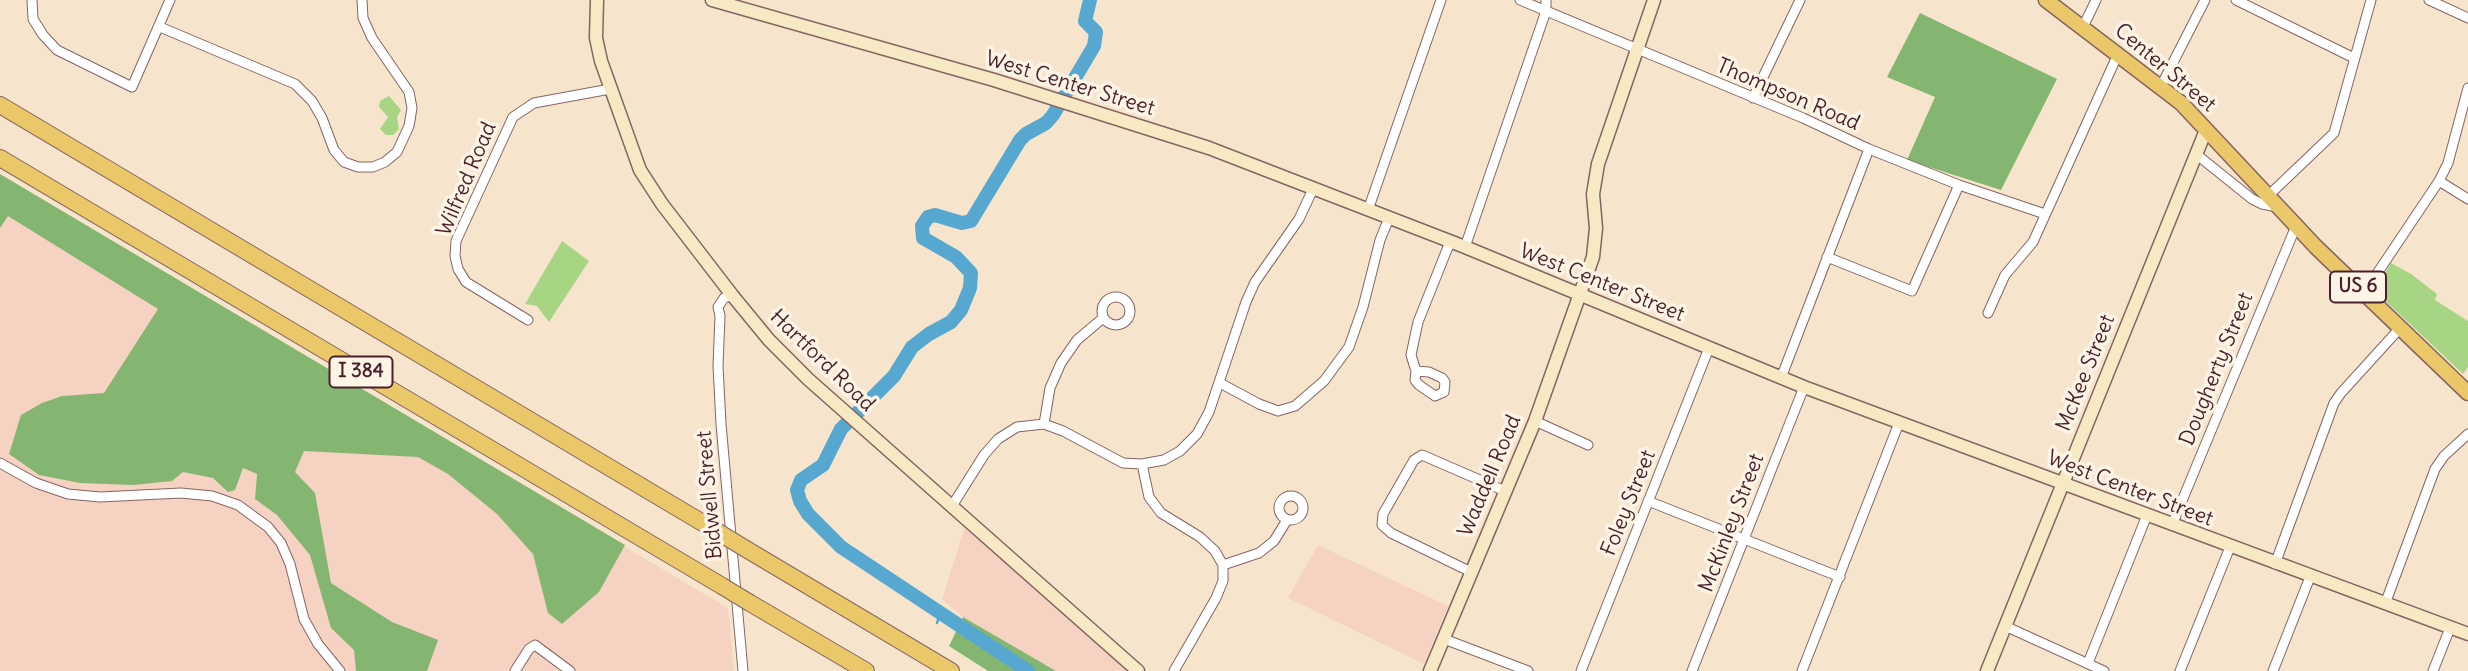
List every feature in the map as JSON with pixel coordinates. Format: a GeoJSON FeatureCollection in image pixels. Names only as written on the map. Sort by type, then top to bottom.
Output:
{"type":"FeatureCollection","features":[{"type":"Feature","properties":{"kind":"highway","name":"I 384"},"geometry":{"type":"LineString","coordinates":[[0,105],[951,671]]}},
{"type":"Feature","properties":{"kind":"highway"},"geometry":{"type":"LineString","coordinates":[[0,116],[130,192],[202,227]]}},
{"type":"Feature","properties":{"kind":"highway","name":"I 384"},"geometry":{"type":"LineString","coordinates":[[0,158],[866,671]]}},
{"type":"Feature","properties":{"kind":"main road","name":"Hartford Road"},"geometry":{"type":"LineString","coordinates":[[597,0],[596,38],[610,89],[631,148],[652,190],[732,295],[788,360],[1138,671]]}},
{"type":"Feature","properties":{"kind":"main road","name":"West Center Street"},"geometry":{"type":"LineString","coordinates":[[712,0],[1055,98],[1209,148],[1465,247],[1780,378],[2468,634]]}},
{"type":"Feature","properties":{"kind":"main road","name":"Waddell Road"},"geometry":{"type":"LineString","coordinates":[[1430,671],[1535,421],[1593,257],[1593,194],[1598,164],[1654,0]]}},
{"type":"Feature","properties":{"kind":"main road","name":"Center Street"},"geometry":{"type":"LineString","coordinates":[[2046,0],[2161,86],[2296,226],[2468,393]]}},
{"type":"Feature","properties":{"kind":"main road","name":"McKee Street"},"geometry":{"type":"LineString","coordinates":[[1987,671],[2206,130]]}},
{"type":"Feature","properties":{"kind":"street"},"geometry":{"type":"LineString","coordinates":[[32,0],[33,19],[57,50],[132,87],[170,0]]}},
{"type":"Feature","properties":{"kind":"street"},"geometry":{"type":"LineString","coordinates":[[160,27],[295,84],[312,101],[322,118],[334,150],[344,162],[358,167],[373,167],[385,162],[397,152],[409,127],[412,108],[409,92],[372,38],[363,18],[362,0]]}},
{"type":"Feature","properties":{"kind":"street"},"geometry":{"type":"LineString","coordinates":[[1368,209],[1441,0]]}},
{"type":"Feature","properties":{"kind":"street","name":"Thompson Road"},"geometry":{"type":"LineString","coordinates":[[1520,0],[1803,118],[1869,149],[2045,214]]}},
{"type":"Feature","properties":{"kind":"street"},"geometry":{"type":"LineString","coordinates":[[1465,247],[1546,11],[1546,0]]}},
{"type":"Feature","properties":{"kind":"street"},"geometry":{"type":"LineString","coordinates":[[1753,99],[1800,0]]}},
{"type":"Feature","properties":{"kind":"street"},"geometry":{"type":"LineString","coordinates":[[2083,27],[2096,0]]}},
{"type":"Feature","properties":{"kind":"street"},"geometry":{"type":"LineString","coordinates":[[2161,86],[2205,0]]}},
{"type":"Feature","properties":{"kind":"street"},"geometry":{"type":"LineString","coordinates":[[2236,0],[2354,58]]}},
{"type":"Feature","properties":{"kind":"street"},"geometry":{"type":"LineString","coordinates":[[2273,202],[2334,133],[2371,0]]}},
{"type":"Feature","properties":{"kind":"street"},"geometry":{"type":"LineString","coordinates":[[2429,0],[2468,18]]}},
{"type":"Feature","properties":{"kind":"street"},"geometry":{"type":"LineString","coordinates":[[1988,313],[2005,275],[2027,251],[2118,54]]}},
{"type":"Feature","properties":{"kind":"street"},"geometry":{"type":"LineString","coordinates":[[2364,293],[2439,181],[2448,163],[2468,88]]}},
{"type":"Feature","properties":{"kind":"street","name":"Wilfred Road"},"geometry":{"type":"LineString","coordinates":[[528,320],[466,282],[458,269],[456,241],[513,117],[534,103],[610,89]]}},
{"type":"Feature","properties":{"kind":"street"},"geometry":{"type":"LineString","coordinates":[[1780,378],[1869,149]]}},
{"type":"Feature","properties":{"kind":"street","name":"Center Street"},"geometry":{"type":"LineString","coordinates":[[2196,155],[2252,199],[2266,205],[2273,202]]}},
{"type":"Feature","properties":{"kind":"street"},"geometry":{"type":"LineString","coordinates":[[2439,181],[2468,199]]}},
{"type":"Feature","properties":{"kind":"street"},"geometry":{"type":"LineString","coordinates":[[1827,257],[1912,291],[1959,184]]}},
{"type":"Feature","properties":{"kind":"street"},"geometry":{"type":"LineString","coordinates":[[952,506],[984,455],[999,439],[1017,427],[1044,424],[1063,431],[1123,463],[1142,464],[1164,460],[1180,451],[1197,434],[1209,412],[1255,282],[1299,219],[1313,189]]}},
{"type":"Feature","properties":{"kind":"street"},"geometry":{"type":"LineString","coordinates":[[1220,383],[1278,411],[1296,406],[1324,381],[1349,346],[1389,218]]}},
{"type":"Feature","properties":{"kind":"street","name":"Dougherty Street"},"geometry":{"type":"LineString","coordinates":[[2172,525],[2296,226]]}},
{"type":"Feature","properties":{"kind":"street"},"geometry":{"type":"LineString","coordinates":[[1416,371],[1411,355],[1413,338],[1450,242]]}},
{"type":"Feature","properties":{"kind":"street","name":"Bidwell Street"},"geometry":{"type":"LineString","coordinates":[[732,295],[719,303],[718,366],[743,671]]}},
{"type":"Feature","properties":{"kind":"street"},"geometry":{"type":"LineString","coordinates":[[1044,424],[1050,388],[1061,363],[1077,340],[1103,318]]}},
{"type":"Feature","properties":{"kind":"street"},"geometry":{"type":"LineString","coordinates":[[2275,564],[2334,403],[2401,327]]}},
{"type":"Feature","properties":{"kind":"street","name":"Foley Street"},"geometry":{"type":"LineString","coordinates":[[1581,671],[1709,348]]}},
{"type":"Feature","properties":{"kind":"street","name":"McKinley Street"},"geometry":{"type":"LineString","coordinates":[[1692,671],[1804,387]]}},
{"type":"Feature","properties":{"kind":"street"},"geometry":{"type":"LineString","coordinates":[[1535,421],[1588,445]]}},
{"type":"Feature","properties":{"kind":"street"},"geometry":{"type":"LineString","coordinates":[[1802,671],[1899,423]]}},
{"type":"Feature","properties":{"kind":"street"},"geometry":{"type":"LineString","coordinates":[[2385,604],[2435,469],[2446,453],[2468,434]]}},
{"type":"Feature","properties":{"kind":"street"},"geometry":{"type":"LineString","coordinates":[[1471,572],[1391,533],[1382,525],[1383,514],[1414,460],[1422,455],[1504,491]]}},
{"type":"Feature","properties":{"kind":"street"},"geometry":{"type":"LineString","coordinates":[[0,463],[36,483],[68,494],[100,497],[162,493],[198,494],[238,505],[268,527],[281,543],[290,564],[304,619],[318,645],[341,669]]}},
{"type":"Feature","properties":{"kind":"street"},"geometry":{"type":"LineString","coordinates":[[1142,464],[1149,497],[1161,513],[1200,537],[1215,551],[1223,565],[1223,581],[1216,598],[1174,671]]}},
{"type":"Feature","properties":{"kind":"street"},"geometry":{"type":"LineString","coordinates":[[1648,501],[1840,577]]}},
{"type":"Feature","properties":{"kind":"street"},"geometry":{"type":"LineString","coordinates":[[2088,663],[2147,515]]}},
{"type":"Feature","properties":{"kind":"street"},"geometry":{"type":"LineString","coordinates":[[1223,565],[1259,553],[1274,541],[1287,520]]}},
{"type":"Feature","properties":{"kind":"street"},"geometry":{"type":"LineString","coordinates":[[2180,671],[2230,547]]}},
{"type":"Feature","properties":{"kind":"street"},"geometry":{"type":"LineString","coordinates":[[2273,671],[2310,577]]}},
{"type":"Feature","properties":{"kind":"street"},"geometry":{"type":"LineString","coordinates":[[2006,626],[2104,671]]}},
{"type":"Feature","properties":{"kind":"street"},"geometry":{"type":"LineString","coordinates":[[2433,671],[2450,628]]}},
{"type":"Feature","properties":{"kind":"street"},"geometry":{"type":"LineString","coordinates":[[1444,639],[1528,671]]}},
{"type":"Feature","properties":{"kind":"street"},"geometry":{"type":"LineString","coordinates":[[515,671],[529,649],[535,645],[570,671]]}},
{"type":"Feature","properties":{"kind":"shaded area"},"geometry":{"type":"Polygon","coordinates":[[[0,176],[728,608],[734,671],[0,671],[0,176]]]}},
{"type":"Feature","properties":{"kind":"shaded area"},"geometry":{"type":"Polygon","coordinates":[[[966,524],[1131,671],[1056,671],[963,617],[942,599],[966,524]]]}},
{"type":"Feature","properties":{"kind":"shaded area"},"geometry":{"type":"Polygon","coordinates":[[[1318,545],[1448,606],[1424,664],[1288,598],[1318,545]]]}},
{"type":"Feature","properties":{"kind":"green space"},"geometry":{"type":"Polygon","coordinates":[[[1920,13],[2057,79],[2001,190],[1907,160],[1935,97],[1887,77],[1920,13]]]}},
{"type":"Feature","properties":{"kind":"green space"},"geometry":{"type":"Polygon","coordinates":[[[389,96],[401,110],[397,117],[399,129],[393,135],[386,135],[380,129],[388,117],[379,107],[380,101],[389,96]]]}},
{"type":"Feature","properties":{"kind":"green space"},"geometry":{"type":"Polygon","coordinates":[[[0,174],[625,545],[599,592],[562,624],[548,613],[533,554],[497,514],[448,474],[418,457],[304,451],[295,472],[315,493],[331,583],[392,622],[438,640],[427,671],[356,671],[354,650],[331,628],[310,555],[277,515],[255,499],[257,474],[243,468],[235,490],[228,492],[213,478],[183,472],[172,481],[133,485],[80,483],[39,475],[9,454],[21,415],[62,396],[104,393],[158,309],[8,216],[0,228],[0,174]]]}},
{"type":"Feature","properties":{"kind":"green space"},"geometry":{"type":"Polygon","coordinates":[[[562,241],[589,261],[549,322],[537,306],[525,304],[562,241]]]}},
{"type":"Feature","properties":{"kind":"green space"},"geometry":{"type":"Polygon","coordinates":[[[2391,263],[2411,274],[2437,294],[2435,300],[2468,321],[2468,367],[2463,374],[2375,291],[2391,263]]]}},
{"type":"Feature","properties":{"kind":"green space"},"geometry":{"type":"Polygon","coordinates":[[[963,617],[1056,671],[988,671],[949,646],[963,617]]]}},
{"type":"Feature","properties":{"kind":"waterway"},"geometry":{"type":"LineString","coordinates":[[1028,671],[841,547],[808,514],[797,490],[801,480],[823,465],[841,429],[894,376],[912,347],[951,322],[961,310],[970,288],[971,273],[956,257],[923,238],[922,226],[928,217],[935,215],[962,223],[971,221],[1020,140],[1046,123],[1053,115],[1094,46],[1096,32],[1085,21],[1090,0]]}},
{"type":"Feature","properties":{"kind":"waterway"},"geometry":{"type":"LineString","coordinates":[[937,623],[940,614]]}}]}
